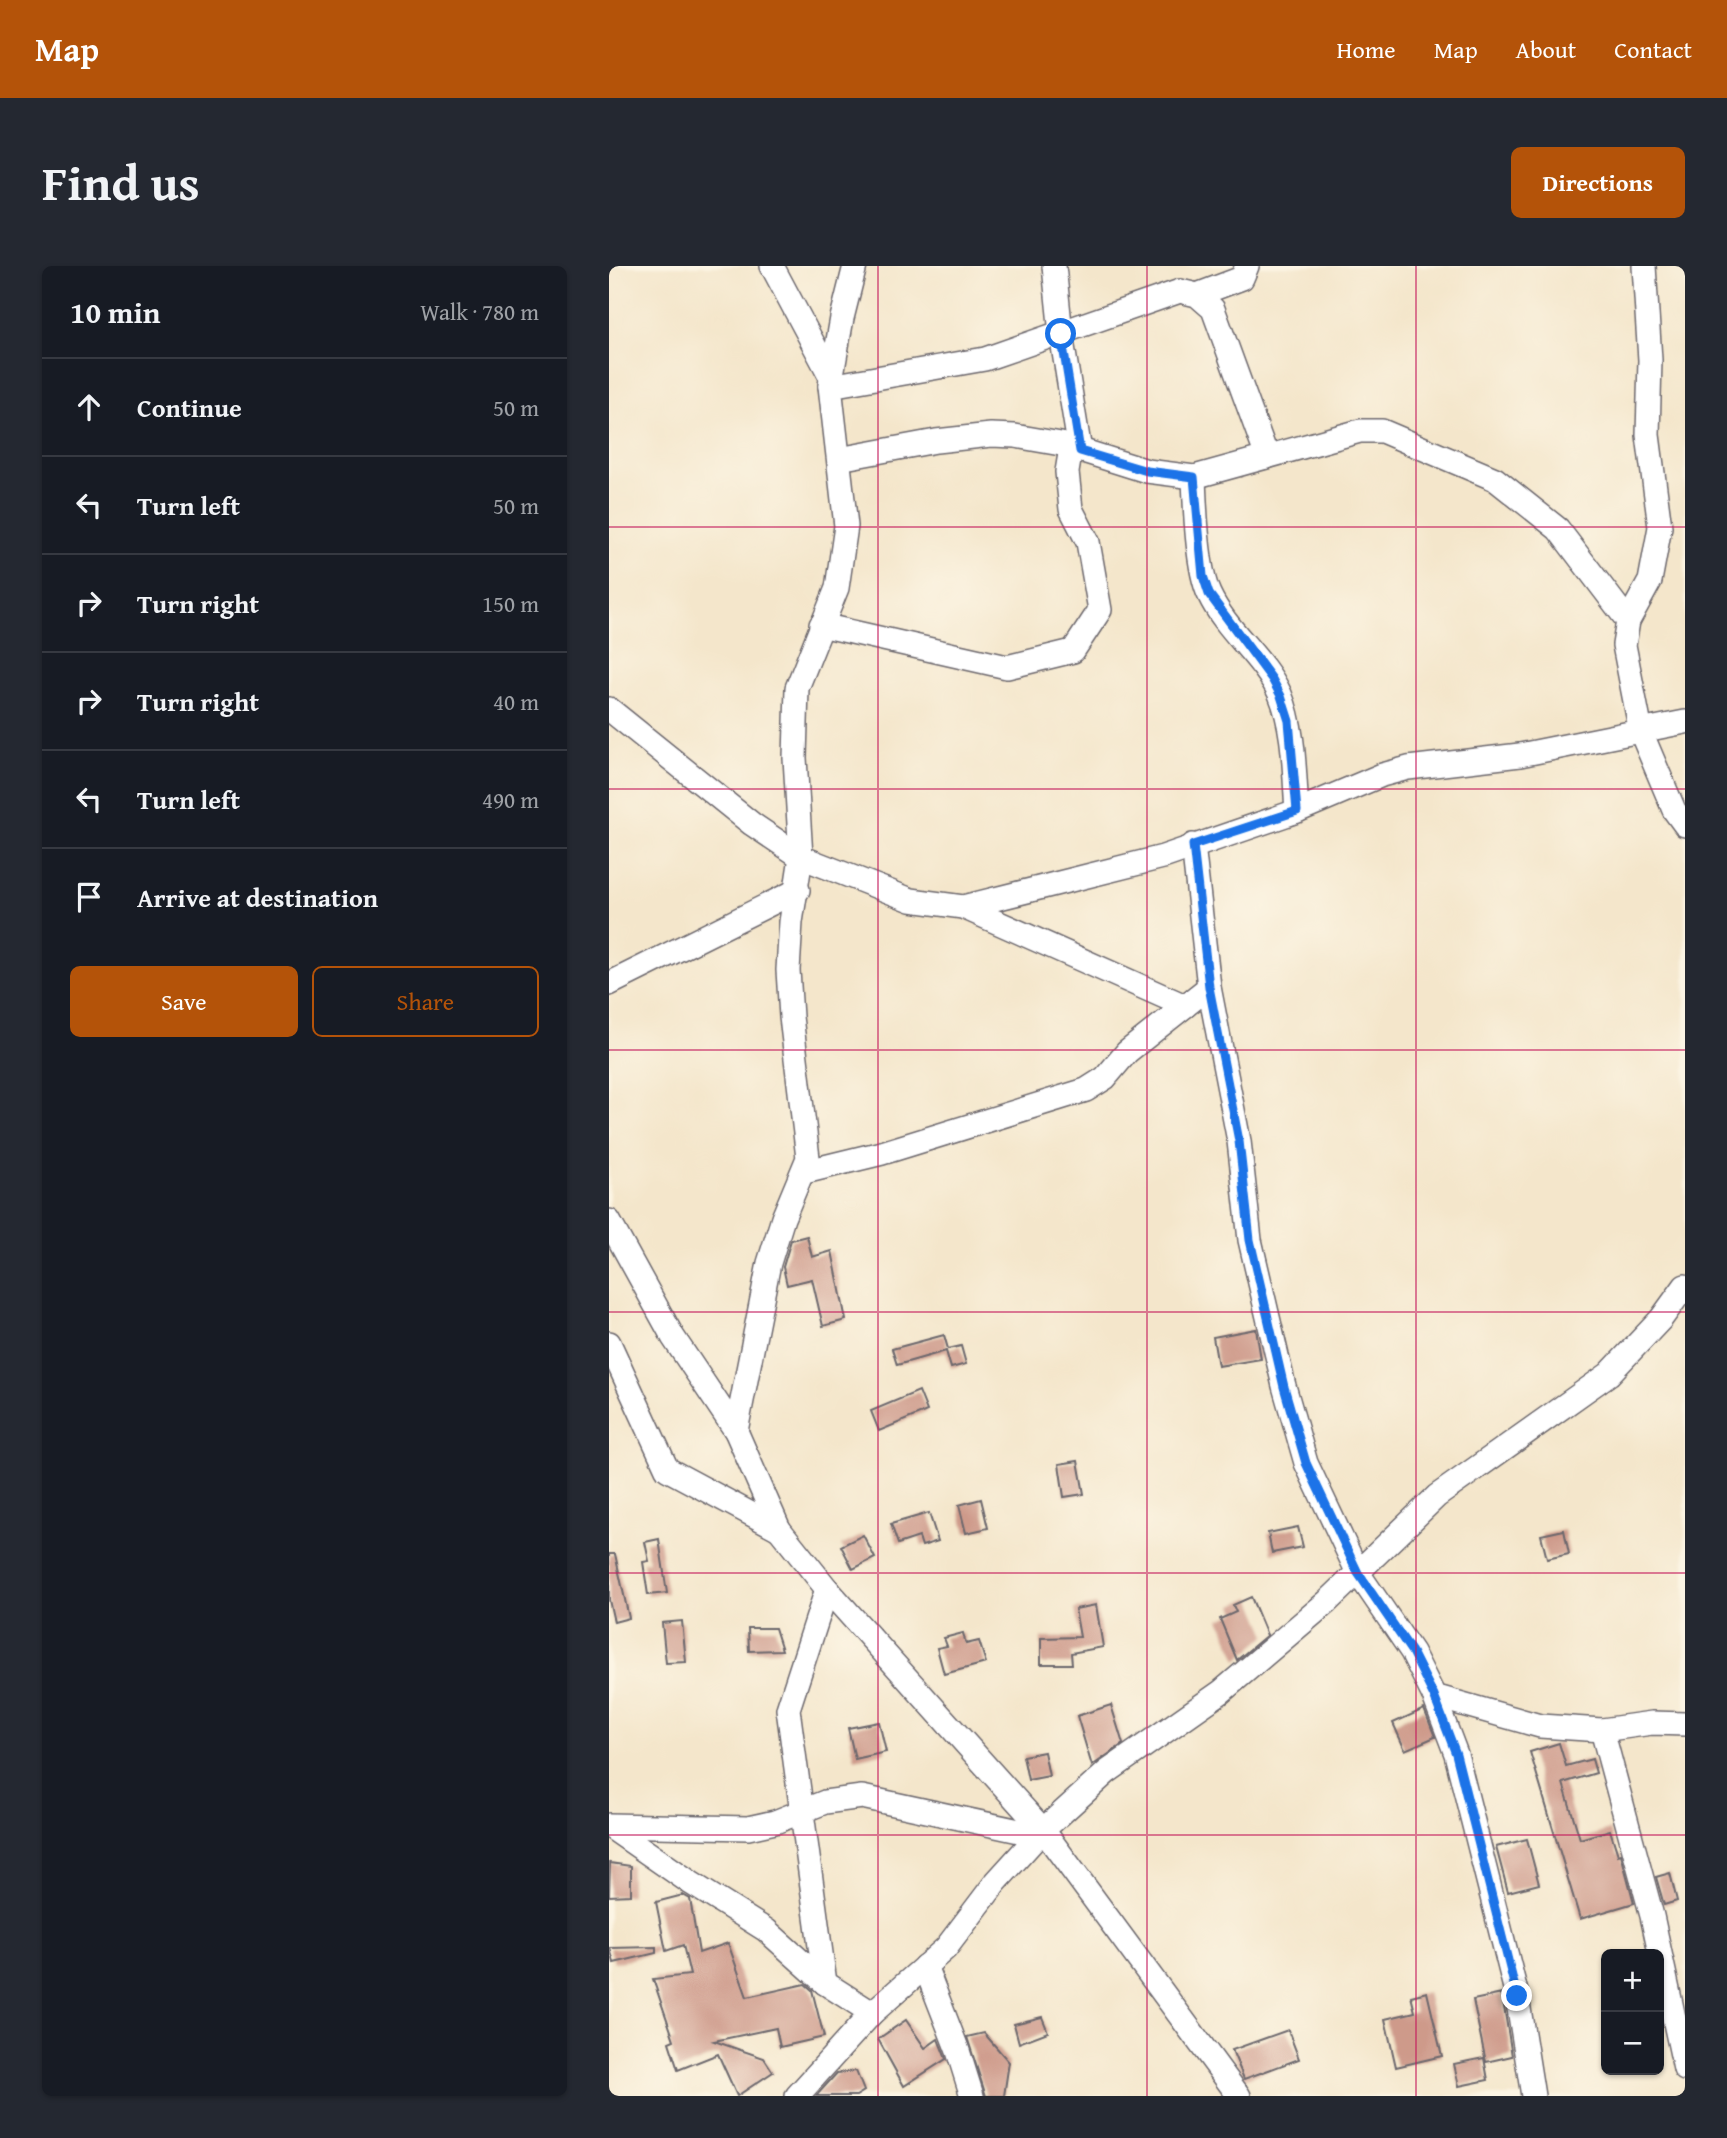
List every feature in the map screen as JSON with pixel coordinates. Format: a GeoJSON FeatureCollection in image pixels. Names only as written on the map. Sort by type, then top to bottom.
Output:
{"type":"FeatureCollection","features":[{"type":"Feature","properties":{"kind":"street"},"geometry":{"type":"LineString","coordinates":[[772,266],[831,381]]}},
{"type":"Feature","properties":{"kind":"street"},"geometry":{"type":"LineString","coordinates":[[736,1431],[769,1263],[783,1218],[808,1158],[790,1017],[788,970],[790,922],[798,890],[801,857],[795,758],[797,688],[837,588],[846,526],[831,381],[855,266]]}},
{"type":"Feature","properties":{"kind":"street"},"geometry":{"type":"LineString","coordinates":[[821,625],[1007,667],[1073,651],[1100,610],[1088,542],[1071,509],[1067,472],[1076,449],[1054,266]]}},
{"type":"Feature","properties":{"kind":"street"},"geometry":{"type":"LineString","coordinates":[[831,381],[985,359],[1164,295],[1180,292],[1197,295],[1242,278],[1247,266]]}},
{"type":"Feature","properties":{"kind":"street"},"geometry":{"type":"LineString","coordinates":[[1644,266],[1650,360],[1648,435],[1660,527],[1650,581],[1628,621],[1624,645],[1641,732],[1674,810],[1685,825]]}},
{"type":"Feature","properties":{"kind":"street"},"geometry":{"type":"LineString","coordinates":[[1197,295],[1213,309],[1267,457]]}},
{"type":"Feature","properties":{"kind":"street"},"geometry":{"type":"LineString","coordinates":[[839,459],[936,440],[991,435],[1015,436],[1076,449],[1147,471],[1194,477],[1371,429],[1495,479],[1558,529],[1628,621]]}},
{"type":"Feature","properties":{"kind":"street"},"geometry":{"type":"LineString","coordinates":[[1194,477],[1203,576],[1209,594],[1272,679],[1281,696],[1289,721],[1297,811]]}},
{"type":"Feature","properties":{"kind":"street"},"geometry":{"type":"LineString","coordinates":[[609,709],[752,824],[801,857],[911,900],[963,907],[1163,857],[1297,811],[1382,775],[1408,768],[1520,755],[1685,722]]}},
{"type":"Feature","properties":{"kind":"street"},"geometry":{"type":"LineString","coordinates":[[1193,845],[1209,987],[1239,1141],[1250,1240],[1284,1387],[1306,1463],[1358,1573],[1412,1652],[1434,1696],[1456,1754],[1517,1996],[1533,2096]]}},
{"type":"Feature","properties":{"kind":"street"},"geometry":{"type":"LineString","coordinates":[[609,984],[798,890]]}},
{"type":"Feature","properties":{"kind":"street"},"geometry":{"type":"LineString","coordinates":[[963,907],[1185,1006]]}},
{"type":"Feature","properties":{"kind":"street"},"geometry":{"type":"LineString","coordinates":[[804,1172],[882,1153],[1086,1090],[1105,1078],[1127,1052],[1209,987]]}},
{"type":"Feature","properties":{"kind":"street"},"geometry":{"type":"LineString","coordinates":[[609,1222],[673,1337],[736,1431],[779,1529],[827,1589],[1041,1832],[1239,2096]]}},
{"type":"Feature","properties":{"kind":"street"},"geometry":{"type":"LineString","coordinates":[[797,2096],[872,2013],[946,1948],[996,1882],[1041,1832],[1107,1772],[1221,1692],[1358,1573],[1437,1496],[1609,1374],[1661,1319],[1685,1286]]}},
{"type":"Feature","properties":{"kind":"street"},"geometry":{"type":"LineString","coordinates":[[1661,1319],[1685,1314]]}},
{"type":"Feature","properties":{"kind":"street"},"geometry":{"type":"LineString","coordinates":[[609,1343],[667,1469],[779,1529]]}},
{"type":"Feature","properties":{"kind":"street"},"geometry":{"type":"LineString","coordinates":[[825,1983],[788,1709],[827,1589]]}},
{"type":"Feature","properties":{"kind":"street"},"geometry":{"type":"LineString","coordinates":[[1434,1696],[1540,1726],[1602,1730],[1652,1723],[1685,1724]]}},
{"type":"Feature","properties":{"kind":"street"},"geometry":{"type":"LineString","coordinates":[[1602,1730],[1652,1916],[1685,2069]]}},
{"type":"Feature","properties":{"kind":"street"},"geometry":{"type":"LineString","coordinates":[[609,1825],[748,1828],[775,1822],[825,1802],[862,1797],[1041,1832]]}},
{"type":"Feature","properties":{"kind":"street"},"geometry":{"type":"LineString","coordinates":[[609,1825],[691,1883],[766,1930],[825,1983],[872,2013]]}},
{"type":"Feature","properties":{"kind":"street"},"geometry":{"type":"LineString","coordinates":[[925,1966],[958,2051],[972,2096]]}},
{"type":"Feature","properties":{"kind":"building"},"geometry":{"type":"Polygon","coordinates":[[[807,1236],[812,1257],[832,1251],[846,1320],[823,1326],[812,1279],[787,1285],[783,1267],[791,1240],[807,1236]]]}},
{"type":"Feature","properties":{"kind":"building"},"geometry":{"type":"Polygon","coordinates":[[[1256,1329],[1261,1359],[1218,1366],[1213,1337],[1256,1329]]]}},
{"type":"Feature","properties":{"kind":"building"},"geometry":{"type":"Polygon","coordinates":[[[944,1335],[948,1349],[961,1346],[966,1364],[951,1368],[946,1351],[897,1365],[892,1349],[944,1335]]]}},
{"type":"Feature","properties":{"kind":"building"},"geometry":{"type":"Polygon","coordinates":[[[919,1391],[927,1411],[879,1431],[871,1411],[919,1391]]]}},
{"type":"Feature","properties":{"kind":"building"},"geometry":{"type":"Polygon","coordinates":[[[1078,1461],[1084,1494],[1064,1497],[1059,1464],[1078,1461]]]}},
{"type":"Feature","properties":{"kind":"building"},"geometry":{"type":"Polygon","coordinates":[[[981,1499],[988,1528],[966,1533],[959,1505],[981,1499]]]}},
{"type":"Feature","properties":{"kind":"building"},"geometry":{"type":"Polygon","coordinates":[[[929,1513],[938,1541],[922,1546],[919,1537],[898,1544],[891,1524],[929,1513]]]}},
{"type":"Feature","properties":{"kind":"building"},"geometry":{"type":"Polygon","coordinates":[[[1298,1527],[1303,1547],[1272,1553],[1268,1533],[1298,1527]]]}},
{"type":"Feature","properties":{"kind":"building"},"geometry":{"type":"Polygon","coordinates":[[[1564,1530],[1569,1554],[1547,1559],[1541,1535],[1564,1530]]]}},
{"type":"Feature","properties":{"kind":"building"},"geometry":{"type":"Polygon","coordinates":[[[863,1535],[875,1558],[853,1569],[841,1546],[863,1535]]]}},
{"type":"Feature","properties":{"kind":"building"},"geometry":{"type":"Polygon","coordinates":[[[659,1539],[667,1593],[648,1595],[643,1562],[649,1561],[645,1542],[659,1539]]]}},
{"type":"Feature","properties":{"kind":"building"},"geometry":{"type":"Polygon","coordinates":[[[609,1554],[615,1554],[629,1618],[614,1622],[609,1600],[609,1554]]]}},
{"type":"Feature","properties":{"kind":"building"},"geometry":{"type":"Polygon","coordinates":[[[1251,1597],[1267,1635],[1237,1660],[1220,1619],[1236,1612],[1233,1605],[1251,1597]]]}},
{"type":"Feature","properties":{"kind":"building"},"geometry":{"type":"Polygon","coordinates":[[[1096,1605],[1103,1647],[1071,1653],[1072,1664],[1041,1664],[1041,1638],[1080,1637],[1075,1609],[1096,1605]]]}},
{"type":"Feature","properties":{"kind":"building"},"geometry":{"type":"Polygon","coordinates":[[[682,1621],[686,1662],[666,1663],[662,1623],[682,1621]]]}},
{"type":"Feature","properties":{"kind":"building"},"geometry":{"type":"Polygon","coordinates":[[[748,1628],[775,1628],[782,1650],[749,1651],[748,1628]]]}},
{"type":"Feature","properties":{"kind":"building"},"geometry":{"type":"Polygon","coordinates":[[[963,1633],[966,1644],[979,1641],[986,1663],[944,1674],[937,1648],[947,1646],[944,1638],[963,1633]]]}},
{"type":"Feature","properties":{"kind":"building"},"geometry":{"type":"Polygon","coordinates":[[[1111,1705],[1123,1744],[1092,1766],[1077,1716],[1111,1705]]]}},
{"type":"Feature","properties":{"kind":"building"},"geometry":{"type":"Polygon","coordinates":[[[1424,1709],[1435,1737],[1405,1750],[1393,1723],[1424,1709]]]}},
{"type":"Feature","properties":{"kind":"building"},"geometry":{"type":"Polygon","coordinates":[[[879,1722],[886,1752],[855,1759],[848,1728],[879,1722]]]}},
{"type":"Feature","properties":{"kind":"building"},"geometry":{"type":"Polygon","coordinates":[[[1559,1743],[1566,1766],[1592,1759],[1596,1773],[1563,1783],[1580,1839],[1610,1830],[1618,1855],[1621,1854],[1634,1903],[1580,1919],[1530,1752],[1559,1743]]]}},
{"type":"Feature","properties":{"kind":"building"},"geometry":{"type":"Polygon","coordinates":[[[1044,1752],[1049,1776],[1028,1780],[1023,1756],[1044,1752]]]}},
{"type":"Feature","properties":{"kind":"building"},"geometry":{"type":"Polygon","coordinates":[[[1527,1839],[1539,1884],[1508,1892],[1496,1847],[1527,1839]]]}},
{"type":"Feature","properties":{"kind":"building"},"geometry":{"type":"Polygon","coordinates":[[[610,1863],[631,1866],[631,1895],[609,1896],[610,1863]]]}},
{"type":"Feature","properties":{"kind":"building"},"geometry":{"type":"Polygon","coordinates":[[[1670,1873],[1677,1901],[1664,1905],[1656,1877],[1670,1873]]]}},
{"type":"Feature","properties":{"kind":"building"},"geometry":{"type":"Polygon","coordinates":[[[683,1895],[690,1899],[699,1953],[728,1943],[747,1997],[805,1984],[812,1990],[824,2037],[780,2047],[776,2028],[714,2041],[764,2058],[773,2072],[737,2096],[718,2054],[678,2070],[669,2042],[674,2040],[653,1979],[690,1975],[683,1945],[666,1951],[656,1902],[683,1895]]]}},
{"type":"Feature","properties":{"kind":"building"},"geometry":{"type":"Polygon","coordinates":[[[656,1947],[656,1953],[614,1963],[610,1948],[656,1947]]]}},
{"type":"Feature","properties":{"kind":"building"},"geometry":{"type":"Polygon","coordinates":[[[1427,1992],[1442,2056],[1396,2067],[1385,2019],[1415,2012],[1411,1996],[1427,1992]]]}},
{"type":"Feature","properties":{"kind":"building"},"geometry":{"type":"Polygon","coordinates":[[[1502,1994],[1512,2056],[1486,2062],[1473,2000],[1502,1994]]]}},
{"type":"Feature","properties":{"kind":"building"},"geometry":{"type":"Polygon","coordinates":[[[1042,2017],[1048,2032],[1019,2043],[1014,2024],[1042,2017]]]}},
{"type":"Feature","properties":{"kind":"building"},"geometry":{"type":"Polygon","coordinates":[[[906,2020],[925,2048],[938,2039],[946,2059],[904,2086],[878,2039],[906,2020]]]}},
{"type":"Feature","properties":{"kind":"building"},"geometry":{"type":"Polygon","coordinates":[[[1288,2030],[1299,2059],[1244,2079],[1232,2050],[1288,2030]]]}},
{"type":"Feature","properties":{"kind":"building"},"geometry":{"type":"Polygon","coordinates":[[[984,2033],[1009,2062],[1004,2096],[986,2096],[967,2037],[984,2033]]]}},
{"type":"Feature","properties":{"kind":"building"},"geometry":{"type":"Polygon","coordinates":[[[1484,2058],[1488,2080],[1459,2086],[1454,2064],[1484,2058]]]}},
{"type":"Feature","properties":{"kind":"building"},"geometry":{"type":"Polygon","coordinates":[[[856,2071],[864,2091],[856,2096],[816,2096],[837,2073],[856,2071]]]}},
{"type":"Feature","properties":{"kind":"route"},"geometry":{"type":"LineString","coordinates":[[1061,334],[1080,451],[1147,471],[1194,477],[1203,576],[1209,594],[1272,679],[1289,721],[1297,811],[1193,845],[1209,987],[1239,1141],[1250,1240],[1284,1387],[1306,1463],[1358,1573],[1412,1652],[1434,1696],[1456,1754],[1517,1996]]}}]}
